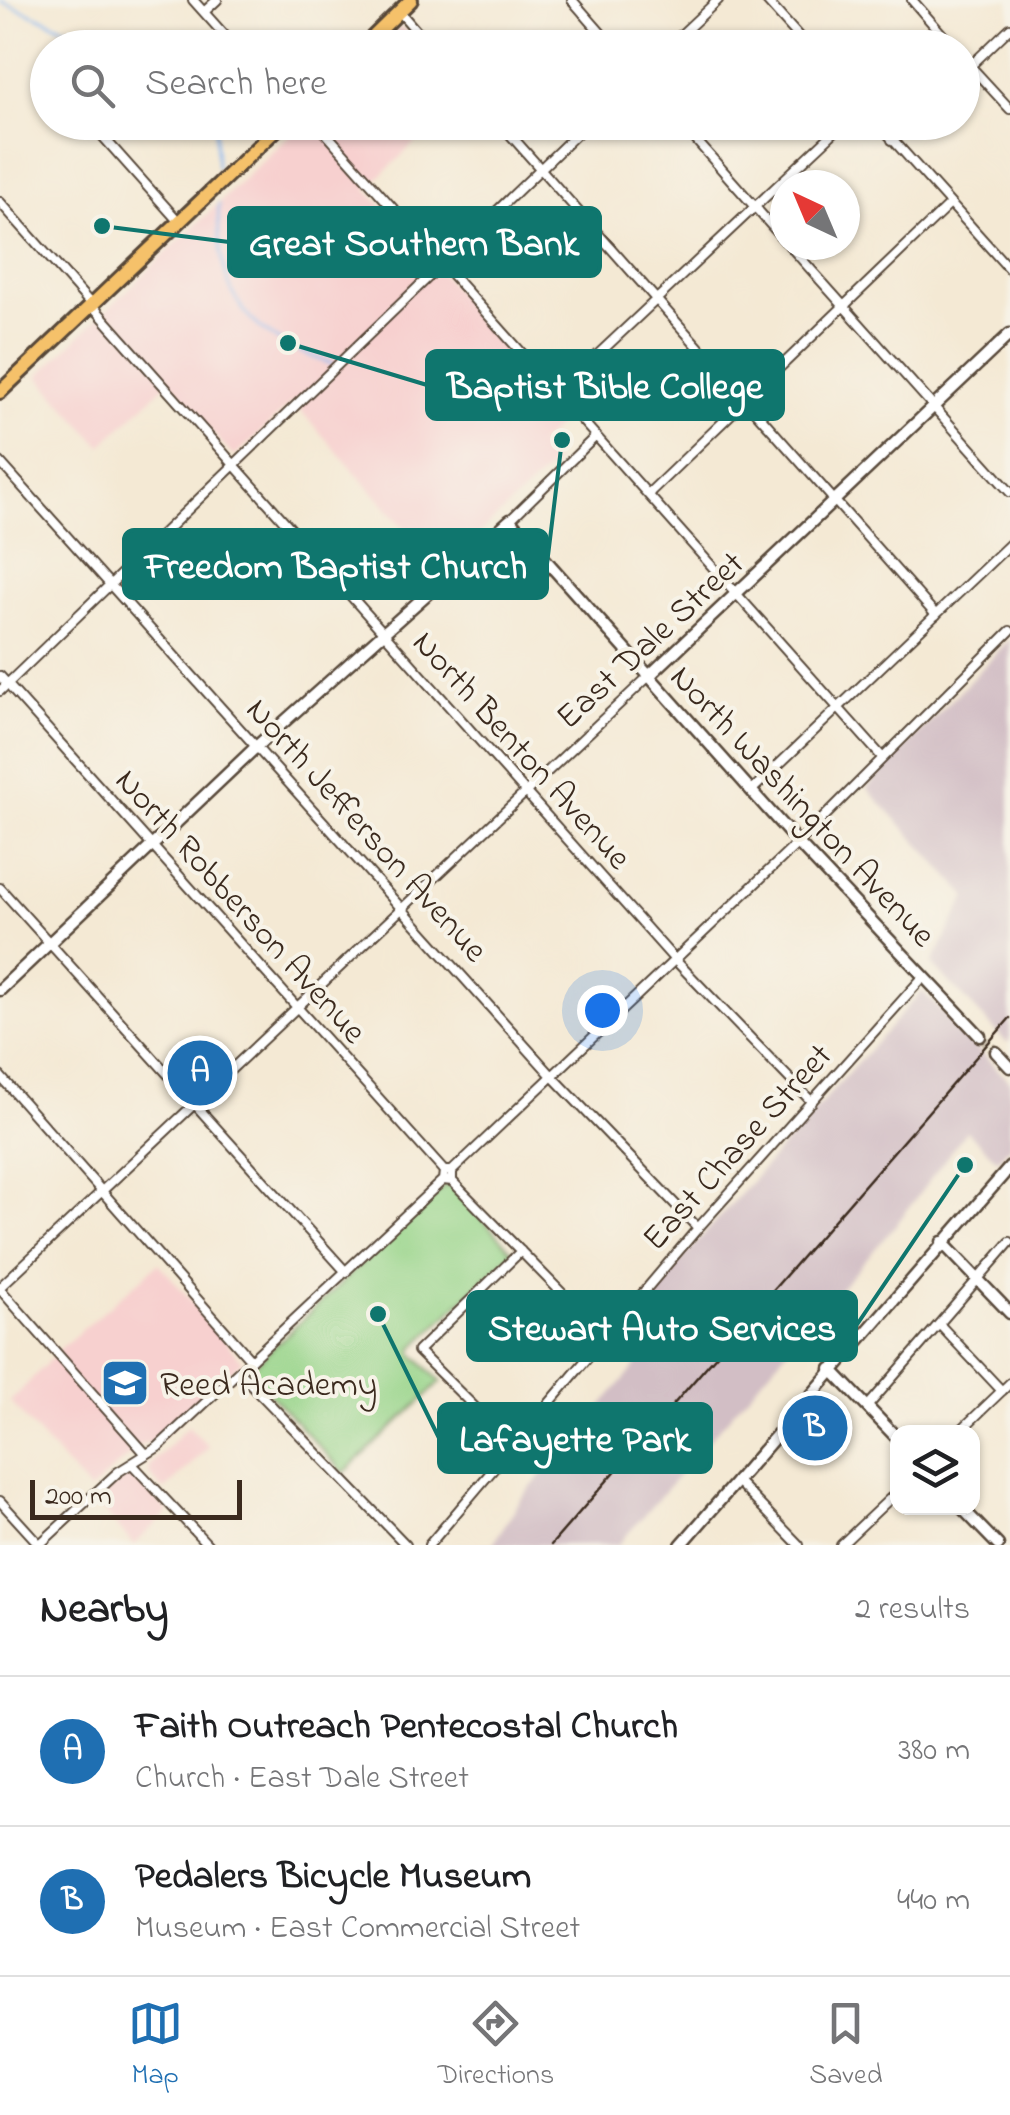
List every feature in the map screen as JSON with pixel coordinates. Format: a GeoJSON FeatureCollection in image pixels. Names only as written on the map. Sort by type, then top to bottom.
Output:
{"type":"FeatureCollection","features":[{"type":"Feature","properties":{"kind":"main road"},"geometry":{"type":"LineString","coordinates":[[380,30],[411,0]]}},
{"type":"Feature","properties":{"kind":"main road"},"geometry":{"type":"LineString","coordinates":[[0,392],[265,140]]}},
{"type":"Feature","properties":{"kind":"street"},"geometry":{"type":"LineString","coordinates":[[193,0],[220,30]]}},
{"type":"Feature","properties":{"kind":"street"},"geometry":{"type":"LineString","coordinates":[[204,12],[216,0]]}},
{"type":"Feature","properties":{"kind":"street"},"geometry":{"type":"LineString","coordinates":[[572,0],[598,30]]}},
{"type":"Feature","properties":{"kind":"street"},"geometry":{"type":"LineString","coordinates":[[686,30],[718,0]]}},
{"type":"Feature","properties":{"kind":"street"},"geometry":{"type":"LineString","coordinates":[[766,0],[793,30]]}},
{"type":"Feature","properties":{"kind":"street"},"geometry":{"type":"LineString","coordinates":[[912,0],[938,30]]}},
{"type":"Feature","properties":{"kind":"street"},"geometry":{"type":"LineString","coordinates":[[399,12],[415,30]]}},
{"type":"Feature","properties":{"kind":"street"},"geometry":{"type":"LineString","coordinates":[[980,57],[1010,28]]}},
{"type":"Feature","properties":{"kind":"street"},"geometry":{"type":"LineString","coordinates":[[980,76],[1010,109]]}},
{"type":"Feature","properties":{"kind":"street"},"geometry":{"type":"LineString","coordinates":[[106,140],[180,222]]}},
{"type":"Feature","properties":{"kind":"street"},"geometry":{"type":"LineString","coordinates":[[332,140],[882,757]]}},
{"type":"Feature","properties":{"kind":"street"},"geometry":{"type":"LineString","coordinates":[[515,140],[936,615]]}},
{"type":"Feature","properties":{"kind":"street"},"geometry":{"type":"LineString","coordinates":[[4,687],[570,140]]}},
{"type":"Feature","properties":{"kind":"street"},"geometry":{"type":"LineString","coordinates":[[696,140],[770,224]]}},
{"type":"Feature","properties":{"kind":"street"},"geometry":{"type":"LineString","coordinates":[[557,393],[826,140]]}},
{"type":"Feature","properties":{"kind":"street"},"geometry":{"type":"LineString","coordinates":[[892,140],[1010,270]]}},
{"type":"Feature","properties":{"kind":"street","name":"North Benton Avenue"},"geometry":{"type":"LineString","coordinates":[[0,202],[675,960],[812,1102]]}},
{"type":"Feature","properties":{"kind":"street"},"geometry":{"type":"LineString","coordinates":[[648,494],[950,204]]}},
{"type":"Feature","properties":{"kind":"street"},"geometry":{"type":"LineString","coordinates":[[802,260],[1010,492]]}},
{"type":"Feature","properties":{"kind":"street","name":"East Dale Street"},"geometry":{"type":"LineString","coordinates":[[0,1288],[1010,334]]}},
{"type":"Feature","properties":{"kind":"street"},"geometry":{"type":"LineString","coordinates":[[0,990],[150,844],[510,520],[596,436]]}},
{"type":"Feature","properties":{"kind":"street","name":"North Jefferson Avenue"},"geometry":{"type":"LineString","coordinates":[[0,462],[553,1076],[698,1228]]}},
{"type":"Feature","properties":{"kind":"street","name":"North Washington Avenue"},"geometry":{"type":"LineString","coordinates":[[510,520],[751,792],[980,1036]]}},
{"type":"Feature","properties":{"kind":"street"},"geometry":{"type":"LineString","coordinates":[[751,792],[1010,544]]}},
{"type":"Feature","properties":{"kind":"street"},"geometry":{"type":"LineString","coordinates":[[0,1501],[39,1545],[146,1454],[346,1272],[798,843],[1010,631]]}},
{"type":"Feature","properties":{"kind":"street","name":"North Robberson Avenue"},"geometry":{"type":"LineString","coordinates":[[0,676],[4,687],[448,1176],[605,1337]]}},
{"type":"Feature","properties":{"kind":"street"},"geometry":{"type":"LineString","coordinates":[[0,888],[346,1272]]}},
{"type":"Feature","properties":{"kind":"street","name":"East Chase Street"},"geometry":{"type":"LineString","coordinates":[[429,1545],[698,1228],[924,976]]}},
{"type":"Feature","properties":{"kind":"street"},"geometry":{"type":"LineString","coordinates":[[996,1052],[1010,1067]]}},
{"type":"Feature","properties":{"kind":"street"},"geometry":{"type":"LineString","coordinates":[[0,1076],[251,1360]]}},
{"type":"Feature","properties":{"kind":"street"},"geometry":{"type":"LineString","coordinates":[[681,1545],[1010,1166]]}},
{"type":"Feature","properties":{"kind":"street"},"geometry":{"type":"LineString","coordinates":[[942,1242],[1010,1313]]}},
{"type":"Feature","properties":{"kind":"street"},"geometry":{"type":"LineString","coordinates":[[867,1407],[1010,1242]]}},
{"type":"Feature","properties":{"kind":"street"},"geometry":{"type":"LineString","coordinates":[[514,1445],[418,1351],[521,1250]]}},
{"type":"Feature","properties":{"kind":"street"},"geometry":{"type":"LineString","coordinates":[[0,1288],[146,1454]]}},
{"type":"Feature","properties":{"kind":"street"},"geometry":{"type":"LineString","coordinates":[[939,1324],[1002,1391]]}},
{"type":"Feature","properties":{"kind":"street"},"geometry":{"type":"LineString","coordinates":[[830,1369],[890,1431]]}},
{"type":"Feature","properties":{"kind":"street"},"geometry":{"type":"LineString","coordinates":[[239,1372],[406,1545]]}},
{"type":"Feature","properties":{"kind":"street"},"geometry":{"type":"LineString","coordinates":[[966,1425],[1010,1383]]}},
{"type":"Feature","properties":{"kind":"street"},"geometry":{"type":"LineString","coordinates":[[129,1466],[132,1438]]}},
{"type":"Feature","properties":{"kind":"street"},"geometry":{"type":"LineString","coordinates":[[129,1466],[208,1545]]}},
{"type":"Feature","properties":{"kind":"street"},"geometry":{"type":"LineString","coordinates":[[736,1480],[799,1545]]}},
{"type":"Feature","properties":{"kind":"street"},"geometry":{"type":"LineString","coordinates":[[841,1545],[890,1499]]}},
{"type":"Feature","properties":{"kind":"street"},"geometry":{"type":"LineString","coordinates":[[969,1515],[998,1545]]}},
{"type":"Feature","properties":{"kind":"shaded area"},"geometry":{"type":"Polygon","coordinates":[[[284,140],[418,140],[367,189],[567,417],[539,444],[555,463],[441,569],[293,402],[234,457],[167,383],[101,446],[38,376],[284,140]]]}},
{"type":"Feature","properties":{"kind":"shaded area"},"geometry":{"type":"Polygon","coordinates":[[[1010,639],[1007,1043],[932,964],[967,896],[867,788],[1010,639]]]}},
{"type":"Feature","properties":{"kind":"shaded area"},"geometry":{"type":"Polygon","coordinates":[[[922,991],[1010,1082],[1010,1146],[998,1160],[966,1131],[899,1221],[618,1545],[492,1545],[521,1499],[639,1362],[614,1335],[922,991]]]}},
{"type":"Feature","properties":{"kind":"shaded area","name":"Reed Academy"},"geometry":{"type":"Polygon","coordinates":[[[159,1263],[242,1361],[156,1443],[143,1443],[89,1491],[10,1402],[62,1347],[159,1263]]]}},
{"type":"Feature","properties":{"kind":"shaded area"},"geometry":{"type":"Polygon","coordinates":[[[188,1426],[209,1447],[164,1491],[150,1475],[149,1466],[188,1426]]]}},
{"type":"Feature","properties":{"kind":"shaded area"},"geometry":{"type":"Polygon","coordinates":[[[130,1473],[169,1512],[134,1545],[94,1501],[130,1473]]]}},
{"type":"Feature","properties":{"kind":"green space"},"geometry":{"type":"Polygon","coordinates":[[[445,1185],[454,1188],[513,1252],[414,1347],[413,1354],[441,1382],[344,1473],[248,1371],[445,1185]]]}},
{"type":"Feature","properties":{"kind":"waterway"},"geometry":{"type":"LineString","coordinates":[[0,1],[70,30]]}},
{"type":"Feature","properties":{"kind":"waterway"},"geometry":{"type":"LineString","coordinates":[[216,140],[217,167]]}},
{"type":"Feature","properties":{"kind":"waterway"},"geometry":{"type":"LineString","coordinates":[[219,204],[223,264],[242,308],[278,340],[333,364]]}},
{"type":"Feature","properties":{"kind":"tunnel"},"geometry":{"type":"LineString","coordinates":[[980,1036],[996,1052]]}},
{"type":"Feature","properties":{"kind":"railway"},"geometry":{"type":"LineString","coordinates":[[551,1545],[1010,1018]]}},
{"type":"Feature","properties":{"kind":"place","name":"Great Southern Bank"},"geometry":{"type":"Point","coordinates":[102,226]}},
{"type":"Feature","properties":{"kind":"place","name":"Baptist Bible College"},"geometry":{"type":"Point","coordinates":[288,343]}},
{"type":"Feature","properties":{"kind":"place","name":"Freedom Baptist Church"},"geometry":{"type":"Point","coordinates":[562,440]}},
{"type":"Feature","properties":{"kind":"place","name":"Faith Outreach Pentecostal Church"},"geometry":{"type":"Point","coordinates":[200,1073]}},
{"type":"Feature","properties":{"kind":"place","name":"Stewart Auto Services"},"geometry":{"type":"Point","coordinates":[965,1165]}},
{"type":"Feature","properties":{"kind":"place","name":"Lafayette Park"},"geometry":{"type":"Point","coordinates":[378,1314]}},
{"type":"Feature","properties":{"kind":"place","name":"Reed Academy"},"geometry":{"type":"Point","coordinates":[125,1383]}},
{"type":"Feature","properties":{"kind":"place","name":"Pedalers Bicycle Museum"},"geometry":{"type":"Point","coordinates":[815,1428]}}]}
